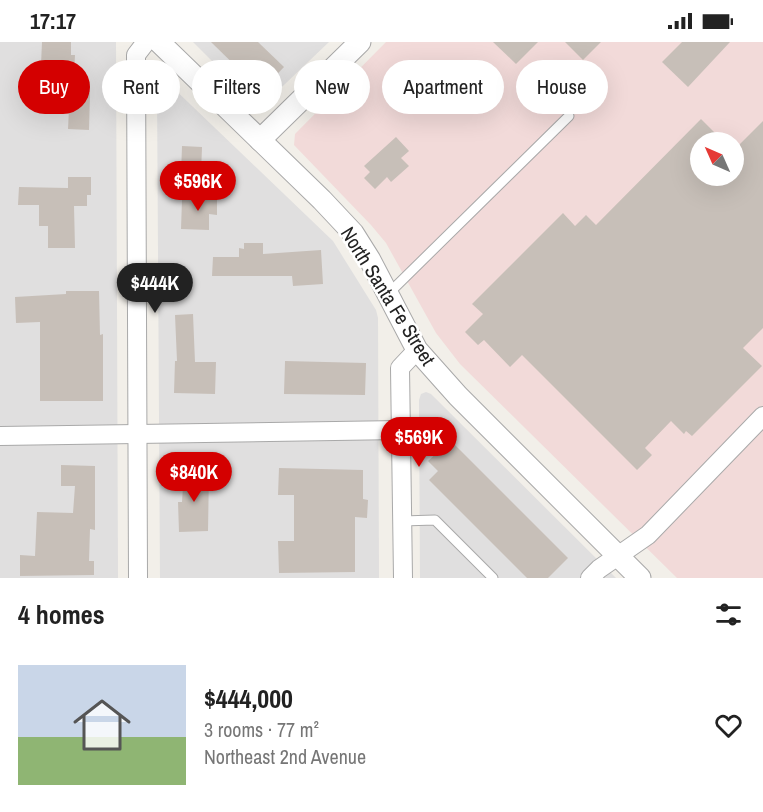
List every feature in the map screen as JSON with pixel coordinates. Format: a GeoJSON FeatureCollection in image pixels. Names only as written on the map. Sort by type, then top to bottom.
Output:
{"type":"FeatureCollection","features":[{"type":"Feature","properties":{"kind":"street"},"geometry":{"type":"LineString","coordinates":[[138,578],[136,55],[146,42]]}},
{"type":"Feature","properties":{"kind":"street","name":"North Santa Fe Street"},"geometry":{"type":"LineString","coordinates":[[159,42],[353,233],[417,350],[458,396],[640,578]]}},
{"type":"Feature","properties":{"kind":"street"},"geometry":{"type":"LineString","coordinates":[[260,140],[360,42]]}},
{"type":"Feature","properties":{"kind":"street"},"geometry":{"type":"LineString","coordinates":[[403,578],[400,368],[417,350]]}},
{"type":"Feature","properties":{"kind":"street"},"geometry":{"type":"LineString","coordinates":[[590,578],[599,568],[648,536],[763,416]]}},
{"type":"Feature","properties":{"kind":"street"},"geometry":{"type":"LineString","coordinates":[[0,436],[400,430]]}},
{"type":"Feature","properties":{"kind":"lane"},"geometry":{"type":"LineString","coordinates":[[387,295],[569,116]]}},
{"type":"Feature","properties":{"kind":"lane"},"geometry":{"type":"LineString","coordinates":[[402,521],[435,520],[493,578]]}},
{"type":"Feature","properties":{"kind":"shaded area"},"geometry":{"type":"Polygon","coordinates":[[[0,42],[116,42],[116,60],[102,60],[102,114],[116,114],[118,578],[0,578],[0,42]]]}},
{"type":"Feature","properties":{"kind":"shaded area"},"geometry":{"type":"Polygon","coordinates":[[[193,42],[329,42],[310,60],[294,60],[294,75],[282,87],[282,60],[211,60],[193,42]]]}},
{"type":"Feature","properties":{"kind":"shaded area"},"geometry":{"type":"Polygon","coordinates":[[[386,42],[763,42],[763,578],[677,578],[460,364],[436,333],[386,243],[294,145],[295,134],[315,114],[370,114],[370,60],[368,60],[386,42]]]}},
{"type":"Feature","properties":{"kind":"shaded area"},"geometry":{"type":"Polygon","coordinates":[[[180,94],[192,106],[192,114],[200,114],[333,241],[376,310],[378,318],[379,578],[160,578],[157,114],[180,114],[180,94]]]}},
{"type":"Feature","properties":{"kind":"shaded area"},"geometry":{"type":"Polygon","coordinates":[[[426,392],[431,394],[616,578],[420,578],[419,400],[421,394],[426,392]]]}},
{"type":"Feature","properties":{"kind":"building"},"geometry":{"type":"Polygon","coordinates":[[[42,42],[71,42],[71,55],[75,55],[75,60],[41,60],[42,42]]]}},
{"type":"Feature","properties":{"kind":"building"},"geometry":{"type":"Polygon","coordinates":[[[211,42],[258,42],[277,60],[229,60],[211,42]]]}},
{"type":"Feature","properties":{"kind":"building"},"geometry":{"type":"Polygon","coordinates":[[[493,42],[538,42],[520,60],[516,60],[516,64],[493,42]]]}},
{"type":"Feature","properties":{"kind":"building"},"geometry":{"type":"Polygon","coordinates":[[[565,42],[601,42],[583,60],[565,42]]]}},
{"type":"Feature","properties":{"kind":"building"},"geometry":{"type":"Polygon","coordinates":[[[682,42],[730,42],[688,87],[662,62],[682,42]]]}},
{"type":"Feature","properties":{"kind":"building"},"geometry":{"type":"Polygon","coordinates":[[[69,114],[89,114],[89,130],[68,129],[69,114]]]}},
{"type":"Feature","properties":{"kind":"building"},"geometry":{"type":"Polygon","coordinates":[[[701,119],[714,132],[690,132],[690,186],[744,186],[744,140],[763,121],[763,328],[743,348],[762,366],[692,436],[686,431],[684,434],[671,421],[645,448],[652,455],[637,470],[522,355],[510,367],[484,340],[478,345],[465,332],[483,314],[472,304],[563,213],[575,226],[586,215],[596,225],[701,119]]]}},
{"type":"Feature","properties":{"kind":"building"},"geometry":{"type":"Polygon","coordinates":[[[396,137],[409,151],[401,158],[409,166],[391,182],[387,177],[375,189],[364,178],[370,172],[364,166],[396,137]]]}},
{"type":"Feature","properties":{"kind":"building"},"geometry":{"type":"Polygon","coordinates":[[[182,146],[202,147],[201,174],[181,174],[182,146]]]}},
{"type":"Feature","properties":{"kind":"building"},"geometry":{"type":"Polygon","coordinates":[[[68,177],[91,177],[91,195],[87,195],[87,206],[74,206],[75,248],[48,248],[48,226],[39,226],[39,205],[18,205],[19,187],[68,188],[68,177]]]}},
{"type":"Feature","properties":{"kind":"building"},"geometry":{"type":"Polygon","coordinates":[[[195,195],[217,195],[217,215],[209,214],[209,230],[181,229],[182,200],[195,200],[195,195]]]}},
{"type":"Feature","properties":{"kind":"building"},"geometry":{"type":"Polygon","coordinates":[[[244,243],[263,243],[263,254],[321,250],[323,284],[293,286],[292,276],[212,276],[213,257],[239,257],[239,248],[244,249],[244,243]]]}},
{"type":"Feature","properties":{"kind":"building"},"geometry":{"type":"Polygon","coordinates":[[[66,291],[99,291],[100,335],[103,334],[103,401],[40,401],[40,322],[16,323],[15,297],[66,294],[66,291]]]}},
{"type":"Feature","properties":{"kind":"building"},"geometry":{"type":"Polygon","coordinates":[[[193,314],[195,362],[216,362],[215,394],[174,393],[175,361],[177,361],[175,315],[193,314]]]}},
{"type":"Feature","properties":{"kind":"building"},"geometry":{"type":"Polygon","coordinates":[[[285,361],[366,363],[365,395],[284,394],[285,361]]]}},
{"type":"Feature","properties":{"kind":"building"},"geometry":{"type":"Polygon","coordinates":[[[441,431],[568,558],[548,578],[527,578],[429,480],[438,471],[428,461],[439,451],[430,442],[441,431]]]}},
{"type":"Feature","properties":{"kind":"building"},"geometry":{"type":"Polygon","coordinates":[[[61,465],[95,466],[95,530],[90,529],[89,561],[94,561],[94,575],[20,576],[20,555],[35,556],[37,512],[73,513],[75,486],[61,486],[61,465]]]}},
{"type":"Feature","properties":{"kind":"building"},"geometry":{"type":"Polygon","coordinates":[[[279,468],[363,470],[363,499],[368,500],[367,518],[355,517],[355,572],[279,573],[278,541],[294,541],[294,495],[278,495],[279,468]]]}},
{"type":"Feature","properties":{"kind":"building"},"geometry":{"type":"Polygon","coordinates":[[[184,471],[209,472],[208,531],[179,532],[178,502],[182,502],[184,471]]]}}]}
